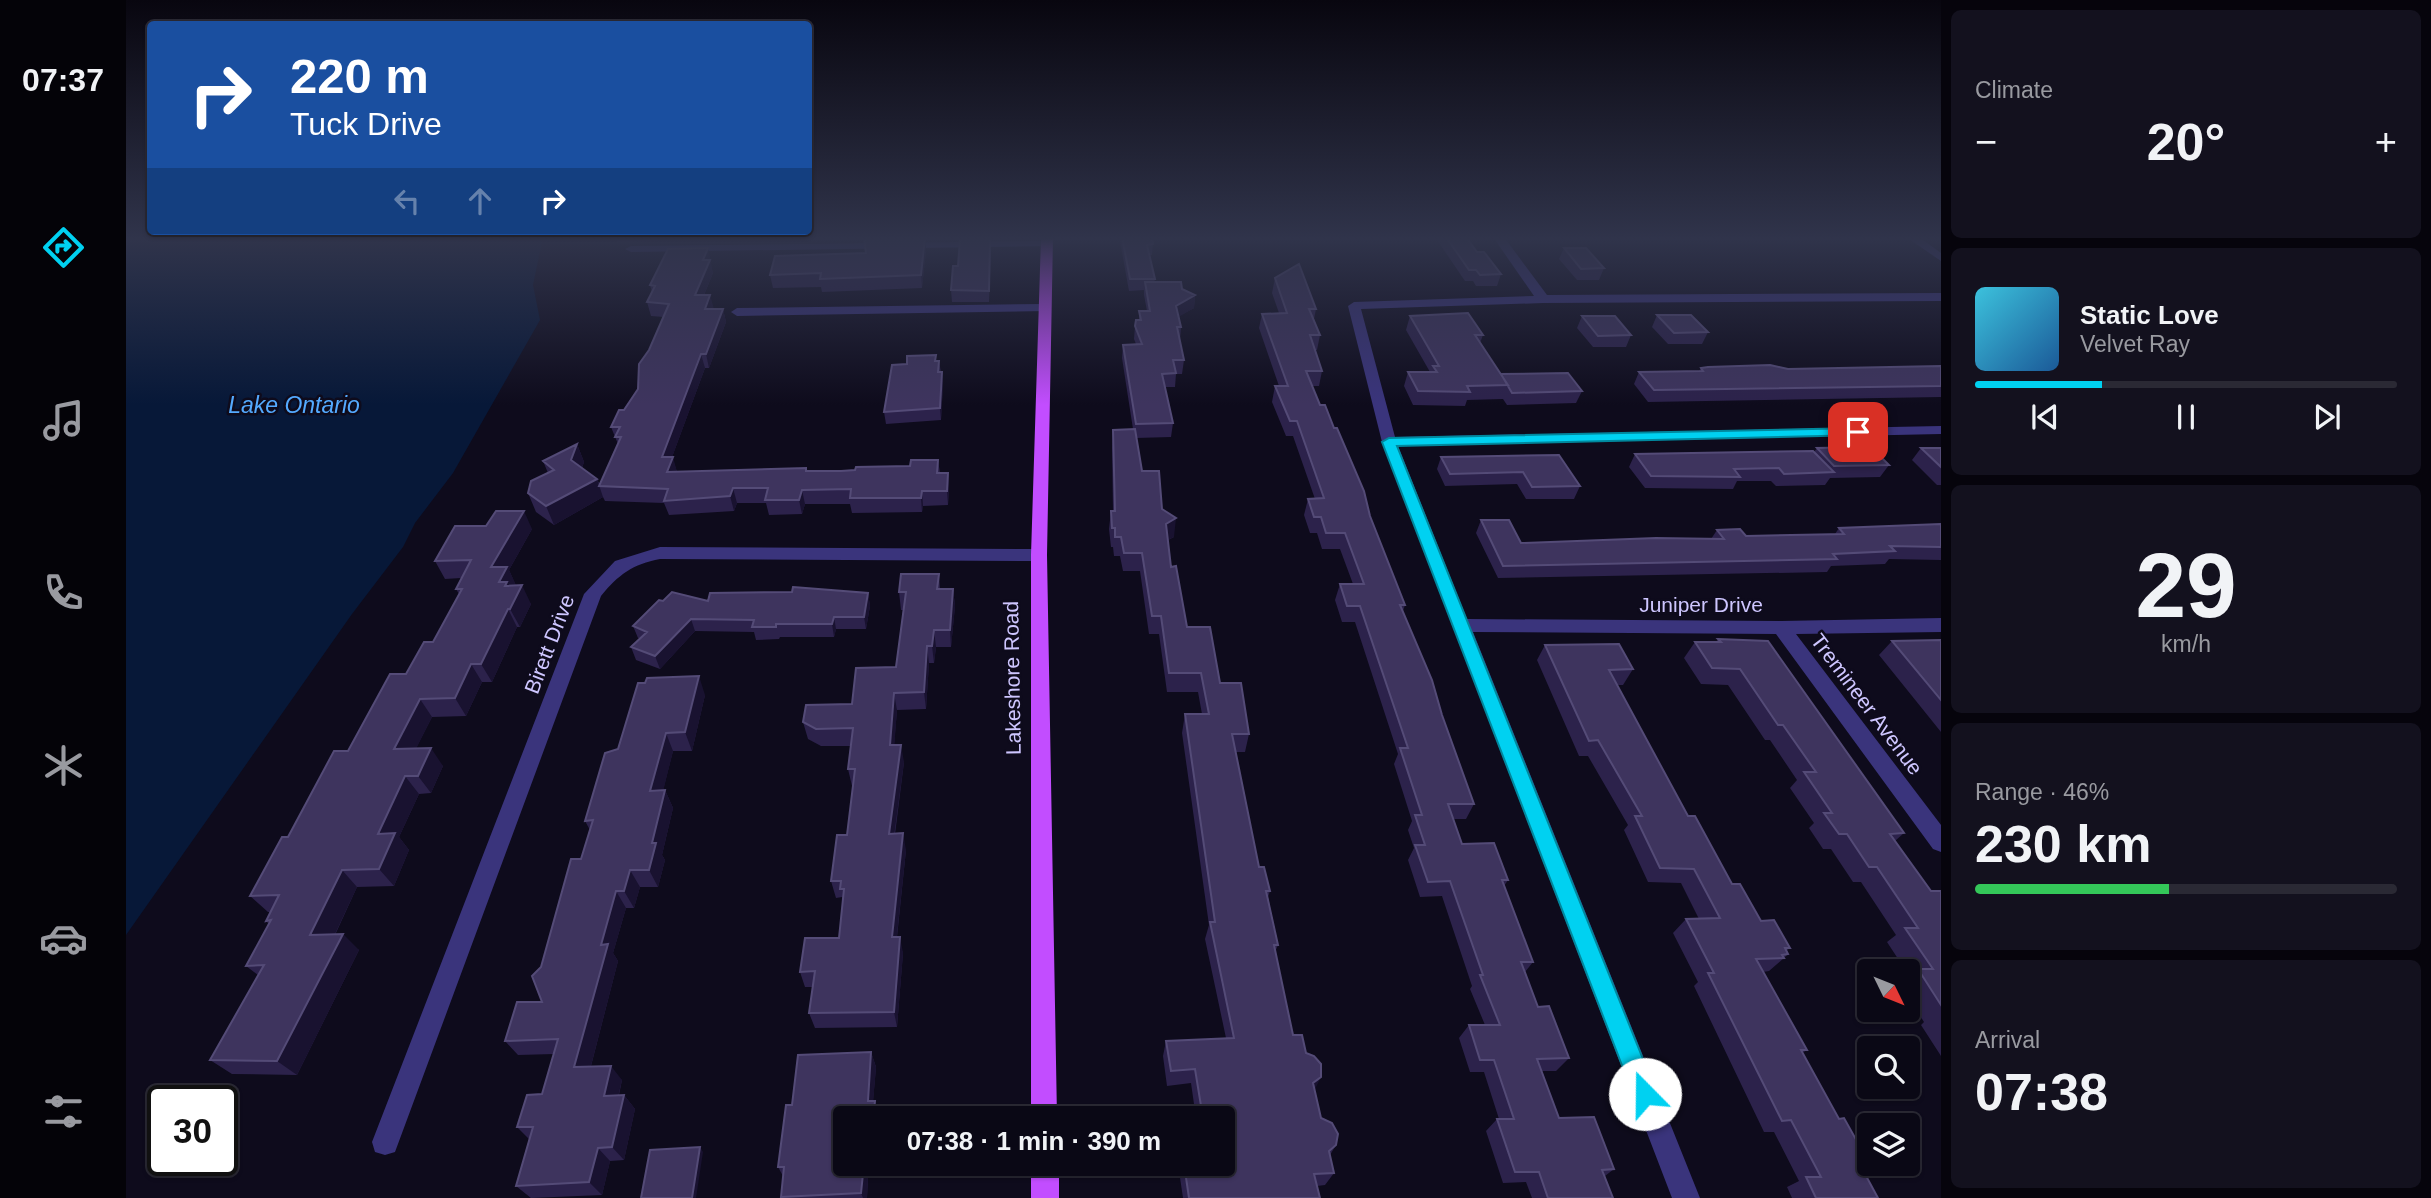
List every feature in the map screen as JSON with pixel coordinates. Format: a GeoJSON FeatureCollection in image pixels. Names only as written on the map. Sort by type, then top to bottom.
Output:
{"type":"FeatureCollection","features":[{"type":"Feature","properties":{"kind":"main road","name":"Lakeshore Road"},"geometry":{"type":"LineString","coordinates":[[1044,293],[1044,441],[1039,555],[1044,1106]]}},
{"type":"Feature","properties":{"kind":"main road"},"geometry":{"type":"LineString","coordinates":[[1045,1176],[1045,1198]]}},
{"type":"Feature","properties":{"kind":"street"},"geometry":{"type":"LineString","coordinates":[[1538,293],[1543,299]]}},
{"type":"Feature","properties":{"kind":"street"},"geometry":{"type":"LineString","coordinates":[[1686,1198],[1389,442],[1354,306],[1543,299],[1941,297]]}},
{"type":"Feature","properties":{"kind":"street"},"geometry":{"type":"LineString","coordinates":[[737,312],[1043,308]]}},
{"type":"Feature","properties":{"kind":"street"},"geometry":{"type":"LineString","coordinates":[[1389,442],[1941,430]]}},
{"type":"Feature","properties":{"kind":"street","name":"Birett Drive"},"geometry":{"type":"LineString","coordinates":[[385,1142],[593,594],[614,568],[634,558],[660,553],[1039,555]]}},
{"type":"Feature","properties":{"kind":"street","name":"Juniper Drive"},"geometry":{"type":"LineString","coordinates":[[1460,625],[1781,628],[1941,625]]}},
{"type":"Feature","properties":{"kind":"street","name":"Tremineer Avenue"},"geometry":{"type":"LineString","coordinates":[[1781,628],[1941,842]]}},
{"type":"Feature","properties":{"kind":"water","name":"Lake Ontario"},"geometry":{"type":"Polygon","coordinates":[[[126,293],[535,293],[540,320],[453,473],[415,523],[403,547],[352,614],[126,935],[126,293]]]}},
{"type":"Feature","properties":{"kind":"building"},"geometry":{"type":"Polygon","coordinates":[[[652,293],[696,293],[695,295],[710,295],[705,309],[723,309],[706,354],[701,354],[662,457],[673,457],[667,472],[806,468],[806,471],[841,471],[855,470],[856,467],[910,466],[911,460],[938,460],[937,473],[948,473],[947,491],[922,491],[921,498],[850,498],[851,489],[802,490],[799,500],[765,500],[768,488],[733,488],[730,496],[664,501],[668,489],[599,486],[621,437],[615,437],[620,427],[611,427],[619,410],[624,410],[638,389],[639,364],[649,350],[669,304],[647,302],[652,293]]]}},
{"type":"Feature","properties":{"kind":"building"},"geometry":{"type":"Polygon","coordinates":[[[1147,293],[1195,295],[1176,306],[1184,360],[1173,360],[1176,373],[1162,374],[1173,423],[1136,424],[1123,345],[1142,344],[1135,326],[1136,320],[1141,320],[1139,311],[1150,311],[1147,293]]]}},
{"type":"Feature","properties":{"kind":"building"},"geometry":{"type":"Polygon","coordinates":[[[1280,293],[1310,293],[1316,309],[1309,309],[1320,335],[1310,335],[1322,371],[1306,371],[1320,405],[1325,405],[1334,428],[1337,428],[1364,491],[1370,516],[1405,605],[1400,605],[1432,680],[1474,804],[1448,804],[1462,844],[1494,843],[1508,880],[1502,880],[1533,962],[1521,962],[1538,1007],[1549,1006],[1569,1058],[1537,1059],[1559,1118],[1594,1117],[1614,1169],[1602,1170],[1613,1198],[1548,1198],[1539,1172],[1515,1172],[1497,1119],[1514,1119],[1494,1060],[1480,1060],[1469,1025],[1500,1025],[1480,975],[1483,975],[1450,881],[1428,882],[1415,845],[1425,845],[1415,815],[1422,815],[1400,748],[1408,748],[1360,606],[1347,606],[1340,584],[1364,584],[1345,533],[1326,533],[1321,517],[1314,517],[1308,499],[1324,498],[1297,421],[1290,421],[1275,386],[1288,386],[1262,314],[1287,313],[1280,293]]]}},
{"type":"Feature","properties":{"kind":"building"},"geometry":{"type":"Polygon","coordinates":[[[1468,313],[1483,335],[1475,335],[1508,385],[1467,386],[1470,392],[1418,391],[1408,372],[1437,372],[1433,366],[1439,366],[1410,316],[1468,313]]]}},
{"type":"Feature","properties":{"kind":"building"},"geometry":{"type":"Polygon","coordinates":[[[1657,315],[1691,315],[1708,332],[1674,333],[1657,315]]]}},
{"type":"Feature","properties":{"kind":"building"},"geometry":{"type":"Polygon","coordinates":[[[1582,316],[1615,316],[1631,335],[1598,336],[1582,316]]]}},
{"type":"Feature","properties":{"kind":"building"},"geometry":{"type":"Polygon","coordinates":[[[936,355],[935,361],[939,361],[938,372],[942,372],[940,408],[884,412],[892,365],[907,364],[907,356],[936,355]]]}},
{"type":"Feature","properties":{"kind":"building"},"geometry":{"type":"Polygon","coordinates":[[[1770,365],[1788,369],[1941,366],[1941,386],[1654,390],[1639,372],[1703,371],[1701,368],[1770,365]]]}},
{"type":"Feature","properties":{"kind":"building"},"geometry":{"type":"Polygon","coordinates":[[[1568,373],[1582,391],[1512,393],[1501,374],[1568,373]]]}},
{"type":"Feature","properties":{"kind":"building"},"geometry":{"type":"Polygon","coordinates":[[[1135,429],[1142,471],[1159,471],[1162,509],[1176,518],[1166,524],[1171,567],[1176,566],[1187,627],[1210,627],[1220,683],[1241,683],[1249,734],[1232,734],[1259,867],[1264,867],[1270,891],[1266,891],[1278,945],[1274,945],[1293,1035],[1302,1035],[1306,1053],[1314,1056],[1321,1064],[1321,1077],[1313,1083],[1321,1118],[1332,1123],[1338,1134],[1336,1145],[1329,1151],[1334,1173],[1314,1174],[1320,1198],[1189,1198],[1186,1176],[1235,1176],[1235,1106],[1201,1106],[1195,1069],[1171,1071],[1166,1041],[1234,1038],[1210,922],[1215,922],[1185,714],[1209,714],[1201,673],[1169,673],[1161,616],[1152,616],[1142,553],[1124,553],[1121,537],[1115,537],[1111,511],[1115,511],[1113,430],[1135,429]]]}},
{"type":"Feature","properties":{"kind":"building"},"geometry":{"type":"Polygon","coordinates":[[[577,444],[571,460],[597,479],[546,506],[528,493],[531,481],[554,470],[543,461],[577,444]]]}},
{"type":"Feature","properties":{"kind":"building"},"geometry":{"type":"Polygon","coordinates":[[[1871,447],[1889,465],[1834,466],[1817,448],[1871,447]]]}},
{"type":"Feature","properties":{"kind":"building"},"geometry":{"type":"Polygon","coordinates":[[[1921,448],[1941,448],[1941,467],[1921,448]]]}},
{"type":"Feature","properties":{"kind":"building"},"geometry":{"type":"Polygon","coordinates":[[[1813,451],[1834,472],[1784,474],[1779,468],[1734,469],[1740,477],[1651,476],[1635,454],[1813,451]]]}},
{"type":"Feature","properties":{"kind":"building"},"geometry":{"type":"Polygon","coordinates":[[[1559,455],[1580,486],[1532,487],[1523,472],[1450,474],[1441,457],[1559,455]]]}},
{"type":"Feature","properties":{"kind":"building"},"geometry":{"type":"Polygon","coordinates":[[[496,511],[524,511],[491,567],[507,567],[499,582],[507,582],[505,586],[522,585],[481,664],[471,664],[455,698],[420,699],[394,749],[431,748],[418,776],[405,776],[378,834],[395,833],[379,869],[342,870],[310,935],[343,934],[277,1061],[210,1060],[264,965],[246,966],[271,920],[266,921],[279,895],[250,896],[282,837],[288,837],[334,751],[348,751],[390,674],[406,674],[424,642],[433,642],[462,589],[456,589],[471,560],[435,561],[455,526],[486,526],[496,511]]]}},
{"type":"Feature","properties":{"kind":"building"},"geometry":{"type":"Polygon","coordinates":[[[1481,520],[1509,520],[1521,543],[1656,538],[1724,539],[1717,530],[1740,529],[1746,536],[1844,534],[1839,528],[1941,524],[1941,547],[1890,546],[1895,551],[1833,554],[1837,559],[1503,566],[1481,520]]]}},
{"type":"Feature","properties":{"kind":"building"},"geometry":{"type":"Polygon","coordinates":[[[901,574],[939,574],[937,589],[953,589],[950,630],[934,630],[932,646],[927,646],[924,692],[894,693],[890,745],[901,745],[889,834],[903,833],[892,937],[900,937],[894,1012],[809,1013],[815,971],[800,972],[805,938],[839,938],[844,889],[840,889],[841,881],[831,881],[837,835],[847,835],[855,769],[848,769],[853,728],[816,729],[803,722],[806,705],[852,704],[856,668],[896,667],[906,592],[899,592],[901,574]]]}},
{"type":"Feature","properties":{"kind":"building"},"geometry":{"type":"Polygon","coordinates":[[[793,587],[868,593],[864,617],[834,617],[832,624],[776,624],[776,627],[752,627],[754,620],[691,619],[655,656],[631,647],[647,632],[633,626],[659,600],[663,601],[672,592],[708,601],[710,593],[792,592],[793,587]]]}},
{"type":"Feature","properties":{"kind":"building"},"geometry":{"type":"Polygon","coordinates":[[[1718,639],[1768,641],[1904,833],[1890,834],[1931,891],[1941,891],[1941,1005],[1920,972],[1920,969],[1933,969],[1905,928],[1918,928],[1877,867],[1869,867],[1847,834],[1839,834],[1824,813],[1832,813],[1804,772],[1816,772],[1783,725],[1778,725],[1740,669],[1712,668],[1695,642],[1721,642],[1718,639]]]}},
{"type":"Feature","properties":{"kind":"building"},"geometry":{"type":"Polygon","coordinates":[[[1941,640],[1941,700],[1892,641],[1941,640]]]}},
{"type":"Feature","properties":{"kind":"building"},"geometry":{"type":"Polygon","coordinates":[[[1619,644],[1633,669],[1609,670],[1688,816],[1695,816],[1732,884],[1740,884],[1761,921],[1774,920],[1790,948],[1785,948],[1788,954],[1782,955],[1784,958],[1756,959],[1807,1050],[1801,1050],[1839,1119],[1844,1118],[1857,1141],[1857,1176],[1866,1176],[1878,1198],[1816,1198],[1806,1177],[1821,1177],[1791,1120],[1782,1121],[1708,973],[1714,973],[1686,919],[1720,918],[1694,869],[1660,868],[1635,816],[1642,816],[1598,740],[1589,741],[1545,645],[1619,644]]]}},
{"type":"Feature","properties":{"kind":"building"},"geometry":{"type":"Polygon","coordinates":[[[699,676],[685,732],[666,733],[650,791],[665,790],[652,843],[656,843],[649,870],[630,870],[624,891],[616,891],[601,945],[608,944],[574,1067],[611,1066],[604,1096],[624,1095],[612,1147],[598,1148],[589,1182],[516,1186],[533,1127],[517,1127],[527,1095],[542,1094],[558,1039],[505,1041],[517,1002],[542,1002],[532,976],[541,967],[571,859],[581,859],[593,820],[585,821],[605,753],[618,749],[638,683],[645,683],[647,678],[699,676]]]}},
{"type":"Feature","properties":{"kind":"building"},"geometry":{"type":"Polygon","coordinates":[[[871,1052],[868,1101],[875,1101],[874,1106],[833,1106],[833,1176],[863,1176],[861,1193],[781,1197],[784,1167],[778,1167],[786,1105],[792,1105],[798,1055],[871,1052]]]}},
{"type":"Feature","properties":{"kind":"building"},"geometry":{"type":"Polygon","coordinates":[[[700,1147],[692,1198],[641,1198],[650,1150],[700,1147]]]}},
{"type":"Feature","properties":{"kind":"route"},"geometry":{"type":"LineString","coordinates":[[1645,1094],[1389,442],[1858,432]]}}]}
